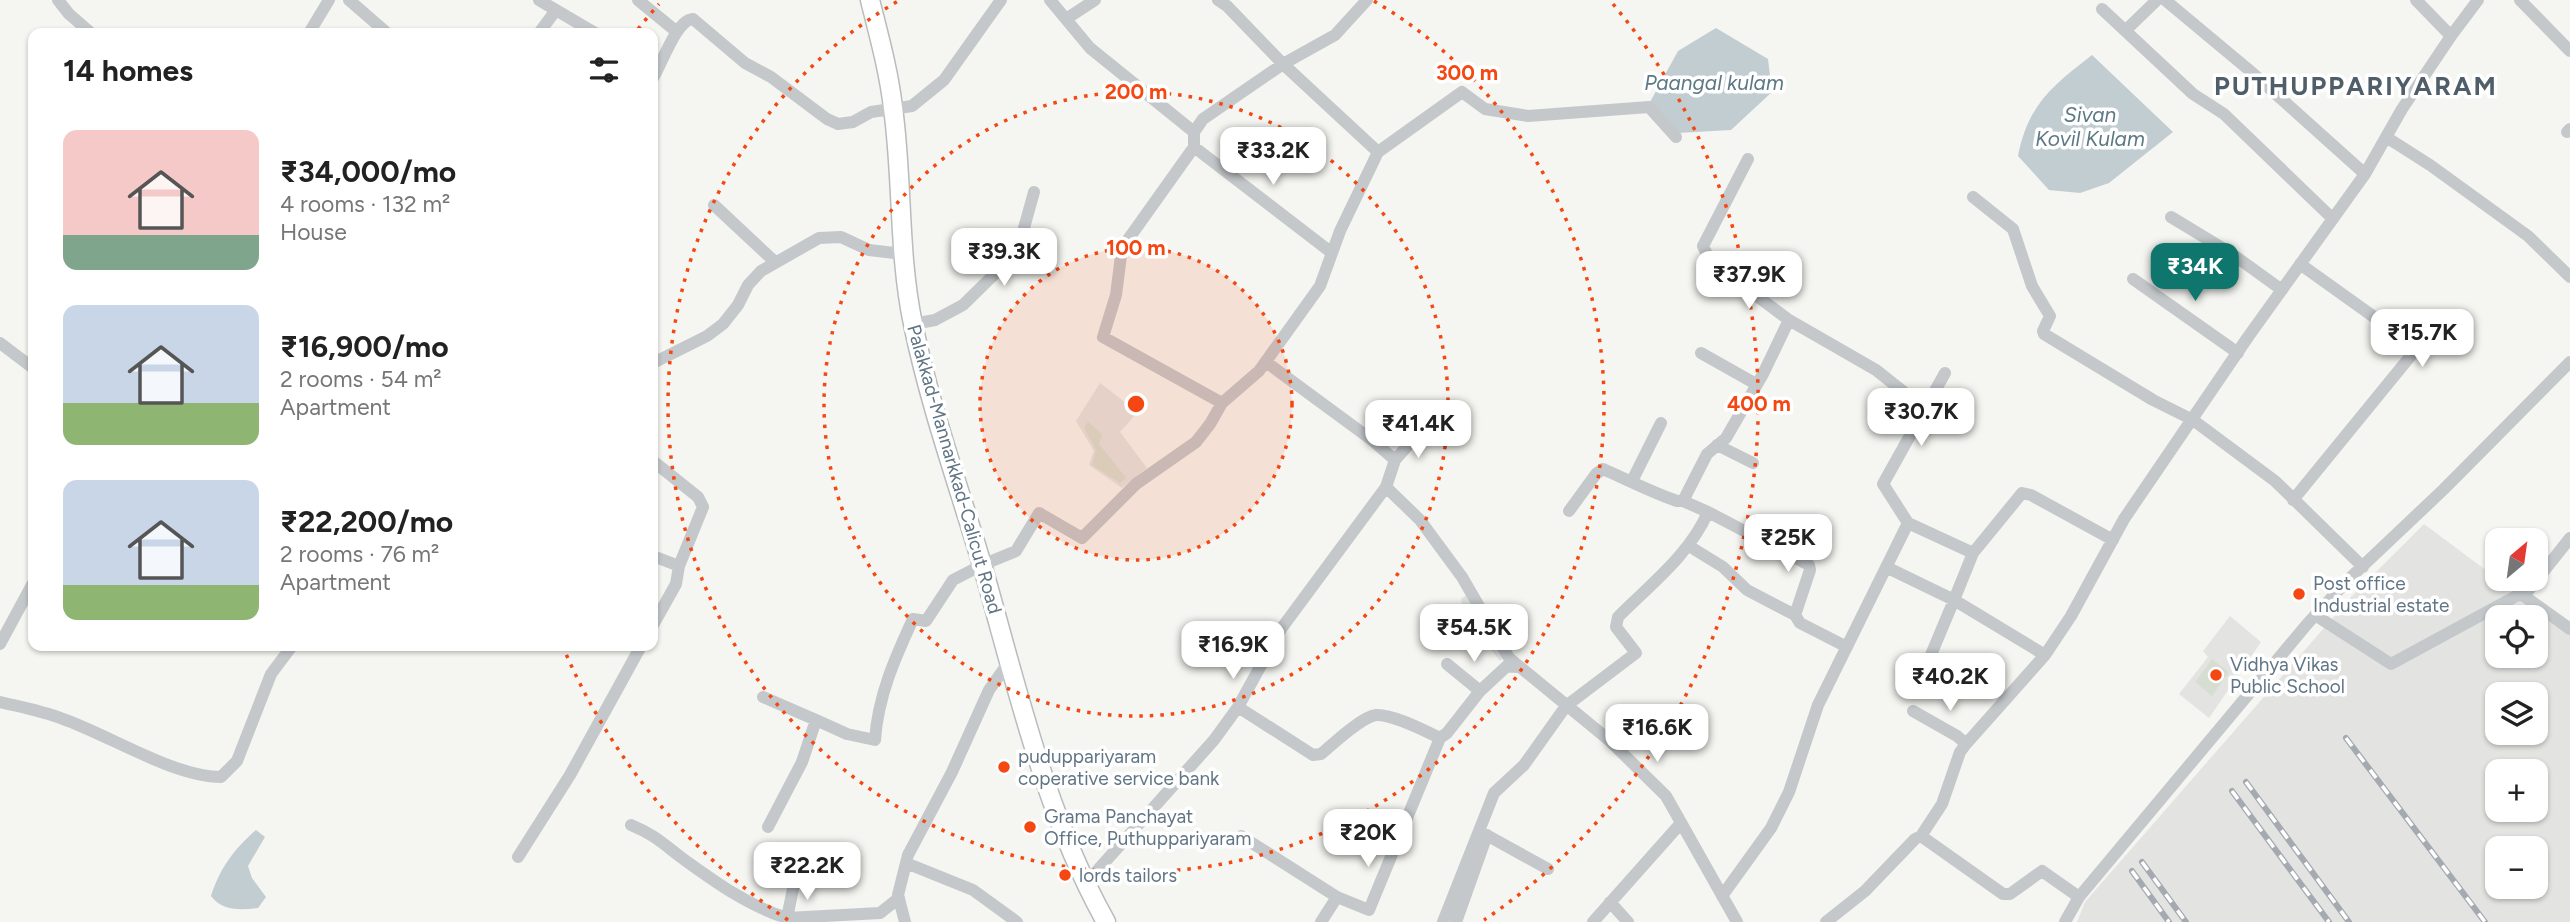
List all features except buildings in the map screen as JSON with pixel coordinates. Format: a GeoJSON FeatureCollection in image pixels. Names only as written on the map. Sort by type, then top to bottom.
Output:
{"type":"FeatureCollection","features":[{"type":"Feature","properties":{"kind":"highway","name":"Palakkad-Mannarkkad-Calicut Road"},"geometry":{"type":"LineString","coordinates":[[870,0],[885,60],[893,109],[903,254],[913,324],[957,488],[1037,756],[1067,836],[1106,922]]}},
{"type":"Feature","properties":{"kind":"street"},"geometry":{"type":"LineString","coordinates":[[58,0],[85,28]]}},
{"type":"Feature","properties":{"kind":"street"},"geometry":{"type":"LineString","coordinates":[[312,28],[329,0]]}},
{"type":"Feature","properties":{"kind":"street"},"geometry":{"type":"LineString","coordinates":[[349,0],[381,28]]}},
{"type":"Feature","properties":{"kind":"street"},"geometry":{"type":"LineString","coordinates":[[539,0],[586,28]]}},
{"type":"Feature","properties":{"kind":"street"},"geometry":{"type":"LineString","coordinates":[[638,0],[677,32]]}},
{"type":"Feature","properties":{"kind":"street"},"geometry":{"type":"LineString","coordinates":[[658,66],[684,22],[694,19],[745,63],[771,78],[827,119],[838,124],[853,122],[871,112],[912,106],[944,80],[1001,0]]}},
{"type":"Feature","properties":{"kind":"street"},"geometry":{"type":"LineString","coordinates":[[1050,0],[1090,48],[1194,132]]}},
{"type":"Feature","properties":{"kind":"street"},"geometry":{"type":"LineString","coordinates":[[1066,19],[1095,0]]}},
{"type":"Feature","properties":{"kind":"street"},"geometry":{"type":"LineString","coordinates":[[1218,0],[1378,152]]}},
{"type":"Feature","properties":{"kind":"street"},"geometry":{"type":"LineString","coordinates":[[1222,403],[1103,337],[1116,295],[1122,248],[1194,147],[1194,132],[1203,119],[1283,64],[1335,35],[1367,0]]}},
{"type":"Feature","properties":{"kind":"street"},"geometry":{"type":"LineString","coordinates":[[2126,30],[2157,0]]}},
{"type":"Feature","properties":{"kind":"street"},"geometry":{"type":"LineString","coordinates":[[2165,0],[2249,70],[2365,174]]}},
{"type":"Feature","properties":{"kind":"street"},"geometry":{"type":"LineString","coordinates":[[2416,0],[2451,36]]}},
{"type":"Feature","properties":{"kind":"street"},"geometry":{"type":"LineString","coordinates":[[1826,922],[1865,891],[1921,836],[1942,804],[1960,752],[2045,655],[2071,616],[2124,519],[2365,174],[2402,109],[2478,0]]}},
{"type":"Feature","properties":{"kind":"street"},"geometry":{"type":"LineString","coordinates":[[2520,0],[2570,51]]}},
{"type":"Feature","properties":{"kind":"street"},"geometry":{"type":"LineString","coordinates":[[2102,9],[2193,94],[2224,114],[2333,219]]}},
{"type":"Feature","properties":{"kind":"street"},"geometry":{"type":"LineString","coordinates":[[542,28],[555,10]]}},
{"type":"Feature","properties":{"kind":"street"},"geometry":{"type":"LineString","coordinates":[[763,697],[848,734],[875,740],[877,716],[889,671],[913,618],[926,621],[953,580],[1016,551],[1039,513],[1082,538],[1136,484],[1196,442],[1222,403],[1259,372],[1320,286],[1378,152],[1462,92],[1485,109],[1528,116],[1649,107],[1676,137]]}},
{"type":"Feature","properties":{"kind":"street"},"geometry":{"type":"LineString","coordinates":[[2386,137],[2430,165],[2528,236],[2570,277]]}},
{"type":"Feature","properties":{"kind":"street"},"geometry":{"type":"LineString","coordinates":[[1194,147],[1332,253]]}},
{"type":"Feature","properties":{"kind":"street"},"geometry":{"type":"LineString","coordinates":[[1748,159],[1703,247],[1710,261],[1789,320],[1876,370],[1924,408]]}},
{"type":"Feature","properties":{"kind":"street"},"geometry":{"type":"LineString","coordinates":[[913,324],[935,320],[963,304],[1012,257],[1018,246],[1034,192]]}},
{"type":"Feature","properties":{"kind":"street"},"geometry":{"type":"LineString","coordinates":[[1973,197],[2013,229],[2032,286],[2050,316],[2044,334],[2153,400],[2193,420],[2275,481],[2362,567]]}},
{"type":"Feature","properties":{"kind":"street"},"geometry":{"type":"LineString","coordinates":[[714,205],[775,262]]}},
{"type":"Feature","properties":{"kind":"street"},"geometry":{"type":"LineString","coordinates":[[2171,217],[2232,254],[2282,290]]}},
{"type":"Feature","properties":{"kind":"street"},"geometry":{"type":"LineString","coordinates":[[658,360],[707,336],[723,324],[748,285],[761,271],[820,238],[841,237],[869,250],[903,254]]}},
{"type":"Feature","properties":{"kind":"street"},"geometry":{"type":"LineString","coordinates":[[2294,500],[2416,347],[2300,264]]}},
{"type":"Feature","properties":{"kind":"street"},"geometry":{"type":"LineString","coordinates":[[2133,279],[2238,353]]}},
{"type":"Feature","properties":{"kind":"street"},"geometry":{"type":"LineString","coordinates":[[1684,500],[1707,454],[1726,438],[1789,320]]}},
{"type":"Feature","properties":{"kind":"street"},"geometry":{"type":"LineString","coordinates":[[0,343],[28,364]]}},
{"type":"Feature","properties":{"kind":"street"},"geometry":{"type":"LineString","coordinates":[[1701,353],[1756,384]]}},
{"type":"Feature","properties":{"kind":"street"},"geometry":{"type":"LineString","coordinates":[[1266,362],[1395,460]]}},
{"type":"Feature","properties":{"kind":"street"},"geometry":{"type":"LineString","coordinates":[[2065,922],[2079,897],[2315,615],[2570,362]]}},
{"type":"Feature","properties":{"kind":"street"},"geometry":{"type":"LineString","coordinates":[[1945,373],[1883,484],[1908,523],[1973,553]]}},
{"type":"Feature","properties":{"kind":"street"},"geometry":{"type":"LineString","coordinates":[[1087,882],[1214,740],[1238,707],[1281,629],[1386,487],[1395,460],[1410,443],[1416,422]]}},
{"type":"Feature","properties":{"kind":"street"},"geometry":{"type":"LineString","coordinates":[[1632,481],[1661,423]]}},
{"type":"Feature","properties":{"kind":"street"},"geometry":{"type":"LineString","coordinates":[[1717,445],[1754,463]]}},
{"type":"Feature","properties":{"kind":"street"},"geometry":{"type":"LineString","coordinates":[[658,465],[702,503],[702,510],[679,566],[676,584],[658,616]]}},
{"type":"Feature","properties":{"kind":"street"},"geometry":{"type":"LineString","coordinates":[[1569,511],[1596,474],[1603,469],[1632,481],[1638,487],[1677,501],[1684,500],[1809,565],[1810,570],[1795,615]]}},
{"type":"Feature","properties":{"kind":"street"},"geometry":{"type":"LineString","coordinates":[[1386,487],[1420,520],[1462,577],[1509,659],[1609,740],[1666,796],[1737,922]]}},
{"type":"Feature","properties":{"kind":"street"},"geometry":{"type":"LineString","coordinates":[[1928,662],[1973,553],[2022,493],[2031,495],[2113,540]]}},
{"type":"Feature","properties":{"kind":"street"},"geometry":{"type":"LineString","coordinates":[[1455,922],[1494,793],[1524,765],[1566,706],[1636,653],[1616,627],[1618,617],[1689,546],[1708,512]]}},
{"type":"Feature","properties":{"kind":"street"},"geometry":{"type":"LineString","coordinates":[[1722,896],[1771,828],[1789,792],[1818,705],[1908,523]]}},
{"type":"Feature","properties":{"kind":"street"},"geometry":{"type":"LineString","coordinates":[[2524,596],[2570,538]]}},
{"type":"Feature","properties":{"kind":"street"},"geometry":{"type":"LineString","coordinates":[[1689,546],[1723,567],[1747,590],[1795,615],[1800,624],[1847,647]]}},
{"type":"Feature","properties":{"kind":"street"},"geometry":{"type":"LineString","coordinates":[[658,558],[679,566]]}},
{"type":"Feature","properties":{"kind":"street"},"geometry":{"type":"LineString","coordinates":[[1886,567],[1954,600],[2045,655]]}},
{"type":"Feature","properties":{"kind":"street"},"geometry":{"type":"LineString","coordinates":[[0,644],[28,592]]}},
{"type":"Feature","properties":{"kind":"street"},"geometry":{"type":"LineString","coordinates":[[2315,615],[2391,664],[2518,596],[2524,596],[2570,629]]}},
{"type":"Feature","properties":{"kind":"street"},"geometry":{"type":"LineString","coordinates":[[0,702],[62,718],[180,769],[210,777],[221,777],[237,761],[271,674],[288,651]]}},
{"type":"Feature","properties":{"kind":"street"},"geometry":{"type":"LineString","coordinates":[[518,857],[570,775],[638,651]]}},
{"type":"Feature","properties":{"kind":"street"},"geometry":{"type":"LineString","coordinates":[[905,922],[899,898],[908,855],[952,772],[989,690],[1009,662]]}},
{"type":"Feature","properties":{"kind":"street"},"geometry":{"type":"LineString","coordinates":[[1447,664],[1480,691]]}},
{"type":"Feature","properties":{"kind":"street"},"geometry":{"type":"LineString","coordinates":[[1241,836],[1336,897],[1369,910],[1440,738],[1480,691],[1507,666],[1517,667]]}},
{"type":"Feature","properties":{"kind":"street"},"geometry":{"type":"LineString","coordinates":[[1238,707],[1313,755],[1321,754],[1361,722],[1376,715],[1408,723],[1440,738]]}},
{"type":"Feature","properties":{"kind":"street"},"geometry":{"type":"LineString","coordinates":[[1913,712],[1966,744]]}},
{"type":"Feature","properties":{"kind":"street"},"geometry":{"type":"LineString","coordinates":[[768,827],[802,762],[816,720]]}},
{"type":"Feature","properties":{"kind":"street"},"geometry":{"type":"LineString","coordinates":[[1592,922],[1681,823]]}},
{"type":"Feature","properties":{"kind":"street"},"geometry":{"type":"LineString","coordinates":[[631,825],[654,834],[719,884],[764,911],[786,920],[880,913],[899,898]]}},
{"type":"Feature","properties":{"kind":"street"},"geometry":{"type":"LineString","coordinates":[[1483,832],[1548,869]]}},
{"type":"Feature","properties":{"kind":"street"},"geometry":{"type":"LineString","coordinates":[[1443,922],[1483,832]]}},
{"type":"Feature","properties":{"kind":"street"},"geometry":{"type":"LineString","coordinates":[[1921,836],[2003,894],[2010,894],[2042,871],[2079,897]]}},
{"type":"Feature","properties":{"kind":"street"},"geometry":{"type":"LineString","coordinates":[[906,863],[973,891],[1017,922]]}},
{"type":"Feature","properties":{"kind":"street"},"geometry":{"type":"LineString","coordinates":[[786,920],[795,879]]}},
{"type":"Feature","properties":{"kind":"street"},"geometry":{"type":"LineString","coordinates":[[1321,922],[1336,897]]}},
{"type":"Feature","properties":{"kind":"street"},"geometry":{"type":"LineString","coordinates":[[1610,902],[1628,922]]}},
{"type":"Feature","properties":{"kind":"shaded area"},"geometry":{"type":"Polygon","coordinates":[[[1100,383],[1138,412],[1120,432],[1147,468],[1122,488],[1089,465],[1094,451],[1076,421],[1100,383]]]}},
{"type":"Feature","properties":{"kind":"shaded area"},"geometry":{"type":"Polygon","coordinates":[[[1088,422],[1102,434],[1099,444],[1126,478],[1120,483],[1092,465],[1096,450],[1084,428],[1088,422]]]}},
{"type":"Feature","properties":{"kind":"shaded area"},"geometry":{"type":"Polygon","coordinates":[[[2424,524],[2485,570],[2485,592],[2515,592],[2532,605],[2485,605],[2485,668],[2548,668],[2548,617],[2570,633],[2570,922],[2077,922],[2085,902],[2351,597],[2424,524]]]}},
{"type":"Feature","properties":{"kind":"shaded area"},"geometry":{"type":"Polygon","coordinates":[[[1470,592],[1509,651],[1500,661],[1464,614],[1461,599],[1470,592]]]}},
{"type":"Feature","properties":{"kind":"shaded area","name":"Vidhya Vikas Public School"},"geometry":{"type":"Polygon","coordinates":[[[2230,616],[2261,642],[2209,718],[2179,694],[2208,657],[2203,651],[2230,616]]]}},
{"type":"Feature","properties":{"kind":"shaded area"},"geometry":{"type":"Polygon","coordinates":[[[2212,659],[2229,672],[2212,696],[2195,682],[2212,659]]]}},
{"type":"Feature","properties":{"kind":"water","name":"Paangal kulam"},"geometry":{"type":"Polygon","coordinates":[[[1716,28],[1768,59],[1772,92],[1731,130],[1678,133],[1650,102],[1678,51],[1716,28]]]}},
{"type":"Feature","properties":{"kind":"water","name":"Sivan Kovil Kulam"},"geometry":{"type":"Polygon","coordinates":[[[2092,55],[2173,132],[2109,183],[2080,193],[2049,190],[2018,156],[2022,138],[2035,110],[2044,98],[2092,55]]]}},
{"type":"Feature","properties":{"kind":"water"},"geometry":{"type":"Polygon","coordinates":[[[256,830],[265,837],[248,866],[252,878],[266,897],[258,908],[226,907],[211,896],[229,860],[256,830]]]}},
{"type":"Feature","properties":{"kind":"railway"},"geometry":{"type":"LineString","coordinates":[[2346,738],[2485,922]]}},
{"type":"Feature","properties":{"kind":"railway"},"geometry":{"type":"LineString","coordinates":[[2246,782],[2349,922]]}},
{"type":"Feature","properties":{"kind":"railway"},"geometry":{"type":"LineString","coordinates":[[2232,791],[2329,922]]}},
{"type":"Feature","properties":{"kind":"railway"},"geometry":{"type":"LineString","coordinates":[[2142,862],[2186,922]]}},
{"type":"Feature","properties":{"kind":"railway"},"geometry":{"type":"LineString","coordinates":[[2132,871],[2169,922]]}},
{"type":"Feature","properties":{"kind":"place","name":"Post office Industrial estate"},"geometry":{"type":"Point","coordinates":[2299,594]}},
{"type":"Feature","properties":{"kind":"place","name":"Vidhya Vikas Public School"},"geometry":{"type":"Point","coordinates":[2216,675]}},
{"type":"Feature","properties":{"kind":"place","name":"puduppariyaram coperative service bank"},"geometry":{"type":"Point","coordinates":[1004,767]}},
{"type":"Feature","properties":{"kind":"place","name":"Grama Panchayat Office, Puthuppariyaram"},"geometry":{"type":"Point","coordinates":[1030,827]}},
{"type":"Feature","properties":{"kind":"place","name":"lords tailors"},"geometry":{"type":"Point","coordinates":[1065,875]}},
{"type":"Feature","properties":{"kind":"district","name":"PUTHUPPARIYARAM"},"geometry":{"type":"Point","coordinates":[2356,86]}}]}
